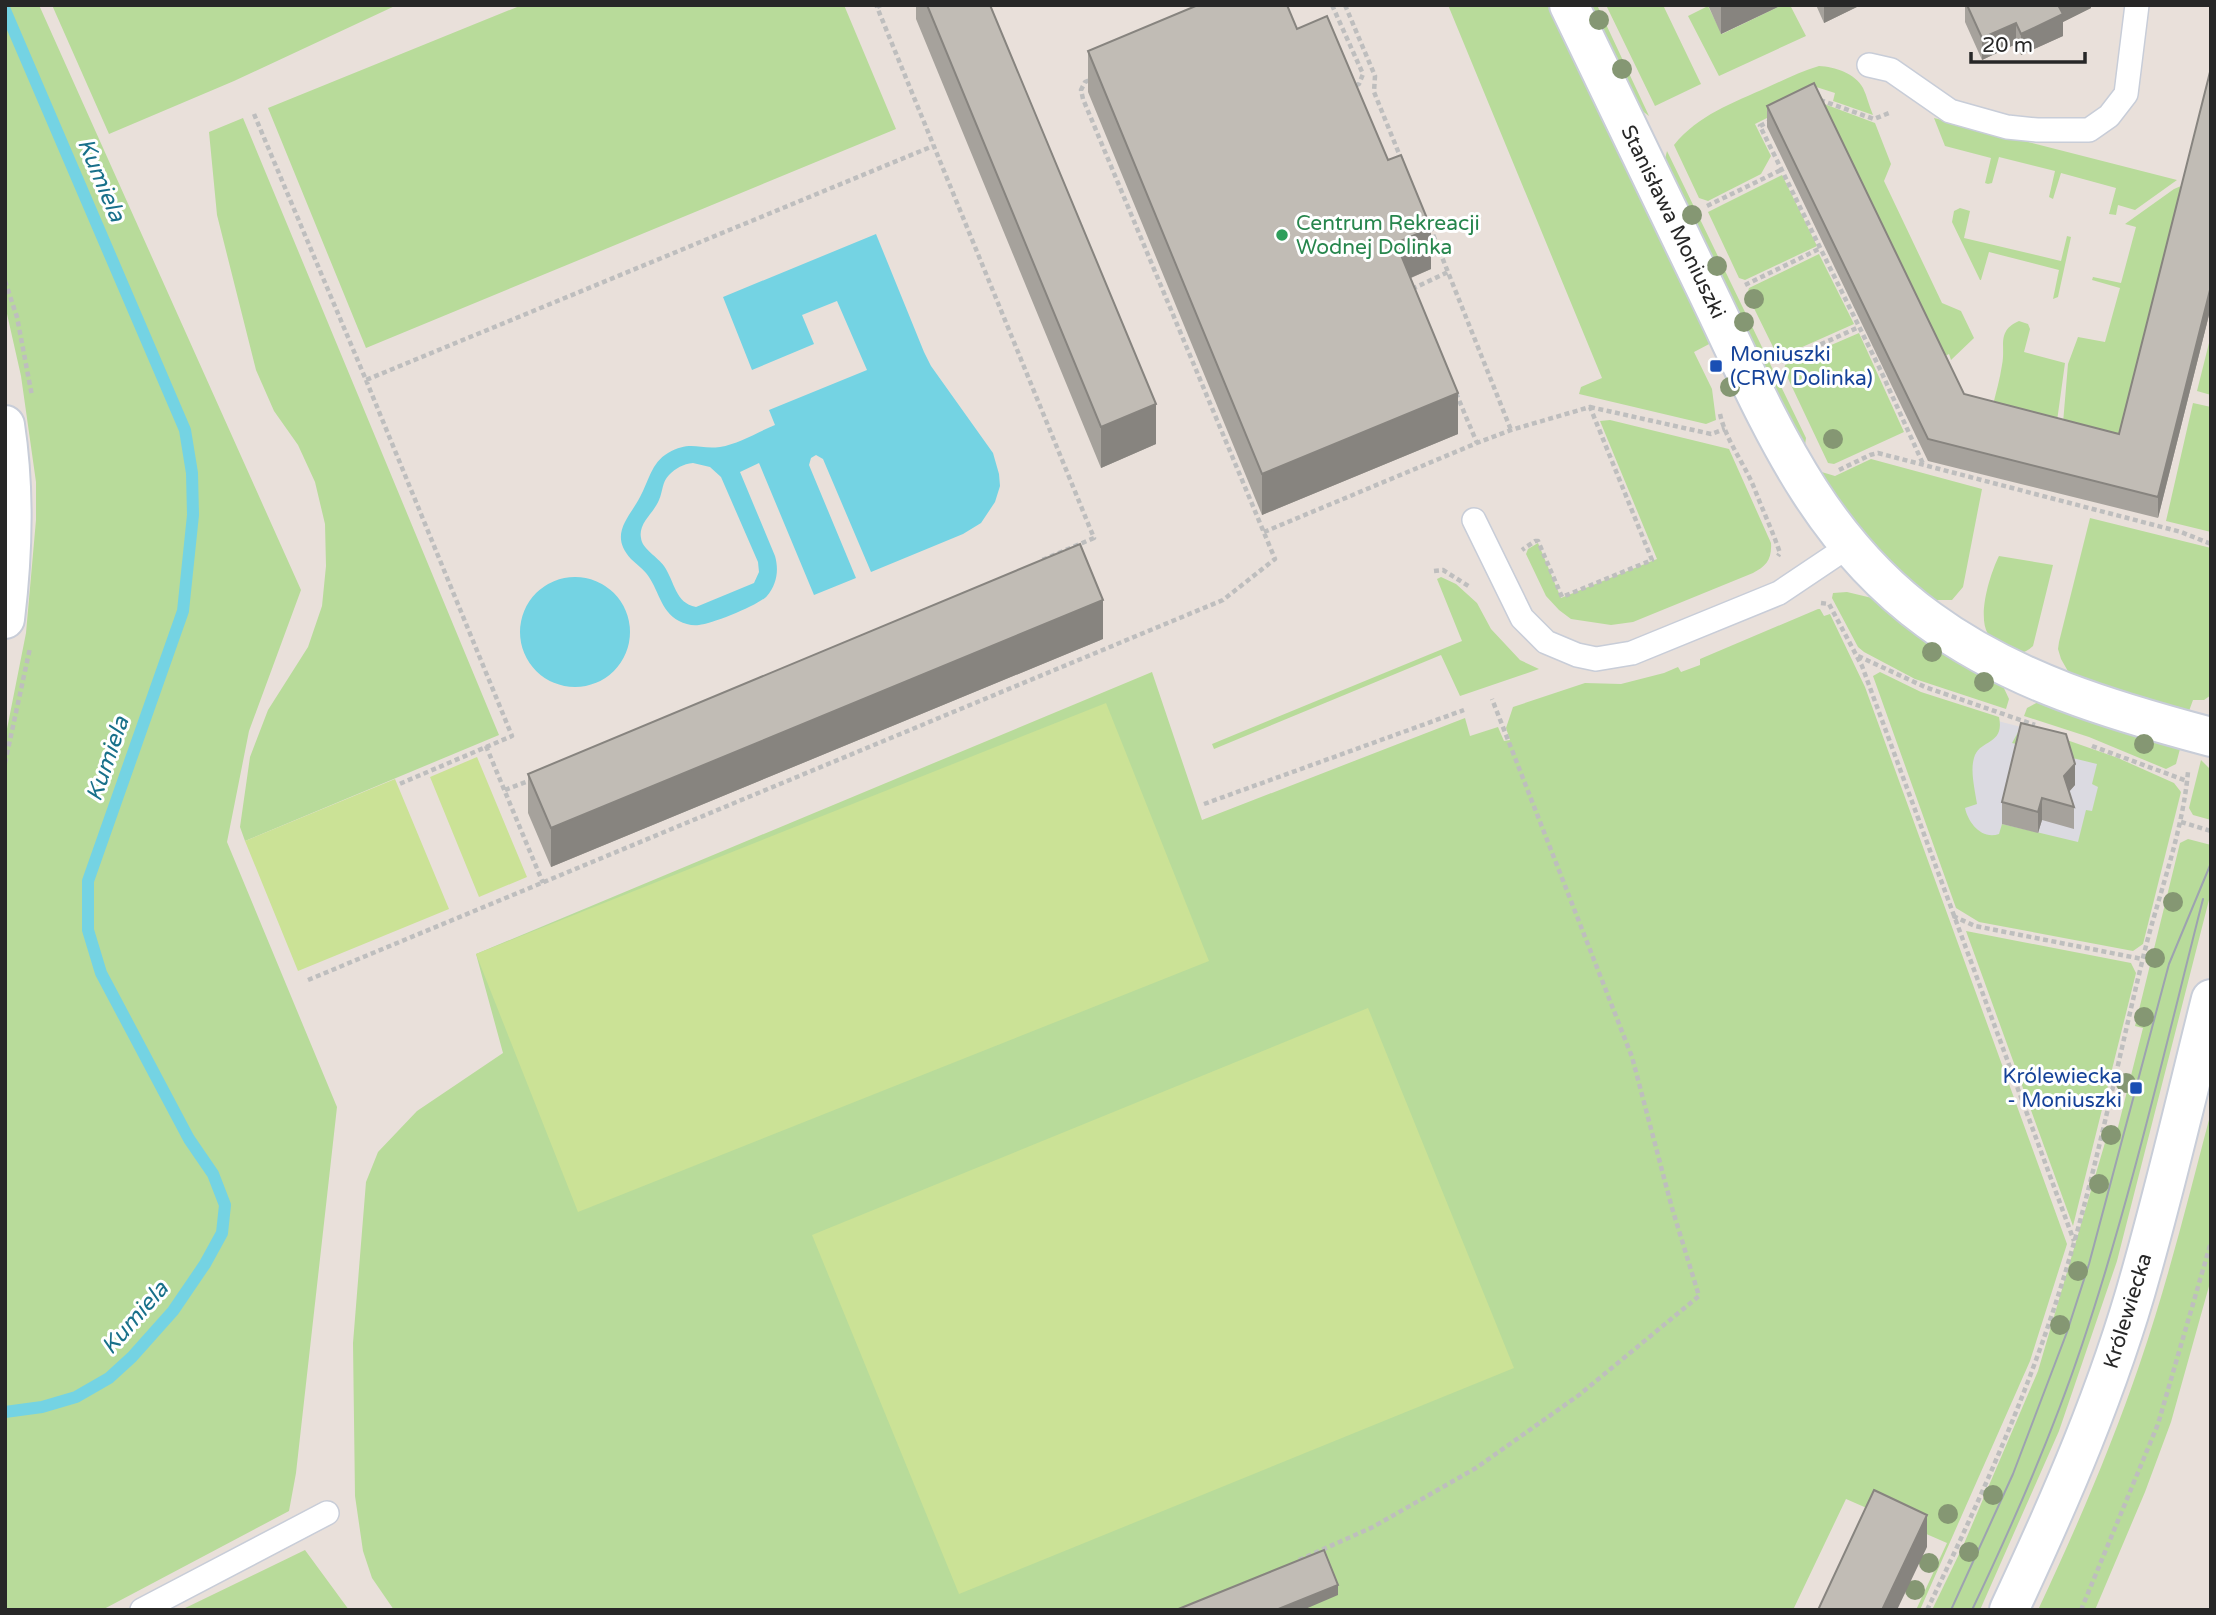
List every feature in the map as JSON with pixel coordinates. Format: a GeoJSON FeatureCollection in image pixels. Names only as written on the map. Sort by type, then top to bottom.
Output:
{"type":"FeatureCollection","features":[{"type":"Feature","properties":{"kind":"street","name":"Stanisława Moniuszki"},"geometry":{"type":"LineString","coordinates":[[1569,5],[1795,471],[1849,546],[1900,597],[1928,620],[1997,662],[2098,704],[2203,735]]}},
{"type":"Feature","properties":{"kind":"street"},"geometry":{"type":"LineString","coordinates":[[5,425],[13,501],[5,619]]}},
{"type":"Feature","properties":{"kind":"street","name":"Królewiecka"},"geometry":{"type":"LineString","coordinates":[[2009,1610],[2049,1523],[2096,1409],[2121,1336],[2141,1275],[2211,999]]}},
{"type":"Feature","properties":{"kind":"lane"},"geometry":{"type":"LineString","coordinates":[[1869,65],[1891,70],[1950,111],[2007,127],[2090,130],[2109,116],[2126,94],[2137,5]]}},
{"type":"Feature","properties":{"kind":"lane"},"geometry":{"type":"LineString","coordinates":[[1474,520],[1522,618],[1546,642],[1577,655],[1595,659],[1632,653],[1779,593],[1849,546]]}},
{"type":"Feature","properties":{"kind":"lane"},"geometry":{"type":"LineString","coordinates":[[142,1610],[327,1513]]}},
{"type":"Feature","properties":{"kind":"path"},"geometry":{"type":"LineString","coordinates":[[881,5],[877,7],[1094,538],[1030,565]]}},
{"type":"Feature","properties":{"kind":"path"},"geometry":{"type":"LineString","coordinates":[[1332,5],[1363,74],[1359,84],[1349,88]]}},
{"type":"Feature","properties":{"kind":"path"},"geometry":{"type":"LineString","coordinates":[[1345,5],[1375,76],[1374,92],[1406,169]]}},
{"type":"Feature","properties":{"kind":"path"},"geometry":{"type":"LineString","coordinates":[[307,980],[1223,600],[1275,559],[1083,99],[1081,90],[1085,82],[1099,75]]}},
{"type":"Feature","properties":{"kind":"path"},"geometry":{"type":"LineString","coordinates":[[1815,99],[1874,119],[1889,113]]}},
{"type":"Feature","properties":{"kind":"path"},"geometry":{"type":"LineString","coordinates":[[254,114],[512,736],[397,785]]}},
{"type":"Feature","properties":{"kind":"path"},"geometry":{"type":"LineString","coordinates":[[1782,115],[1760,126],[1924,466]]}},
{"type":"Feature","properties":{"kind":"path"},"geometry":{"type":"LineString","coordinates":[[366,380],[933,146]]}},
{"type":"Feature","properties":{"kind":"path"},"geometry":{"type":"LineString","coordinates":[[1700,209],[1783,169]]}},
{"type":"Feature","properties":{"kind":"path"},"geometry":{"type":"LineString","coordinates":[[1427,221],[1511,430]]}},
{"type":"Feature","properties":{"kind":"path"},"geometry":{"type":"LineString","coordinates":[[1738,288],[1821,248]]}},
{"type":"Feature","properties":{"kind":"path"},"geometry":{"type":"LineString","coordinates":[[1416,300],[1411,288],[1448,272]]}},
{"type":"Feature","properties":{"kind":"path"},"geometry":{"type":"LineString","coordinates":[[1775,365],[1859,327]]}},
{"type":"Feature","properties":{"kind":"path"},"geometry":{"type":"LineString","coordinates":[[1452,383],[1478,443]]}},
{"type":"Feature","properties":{"kind":"path"},"geometry":{"type":"LineString","coordinates":[[1264,532],[1511,430],[1590,407],[1711,434],[1725,429],[1776,541],[1780,553],[1774,561]]}},
{"type":"Feature","properties":{"kind":"path"},"geometry":{"type":"LineString","coordinates":[[1521,557],[1521,551],[1538,541],[1562,597],[1653,560],[1590,407]]}},
{"type":"Feature","properties":{"kind":"path"},"geometry":{"type":"LineString","coordinates":[[1837,471],[1878,453],[2181,532],[2211,544]]}},
{"type":"Feature","properties":{"kind":"path"},"geometry":{"type":"LineString","coordinates":[[1829,604],[1858,656],[2074,1241]]}},
{"type":"Feature","properties":{"kind":"path"},"geometry":{"type":"LineString","coordinates":[[1858,656],[1926,687],[2038,726]]}},
{"type":"Feature","properties":{"kind":"path"},"geometry":{"type":"LineString","coordinates":[[1288,1565],[1373,1527],[1476,1468],[1578,1395],[1699,1296],[1672,1208],[1632,1057],[1492,699]]}},
{"type":"Feature","properties":{"kind":"path"},"geometry":{"type":"LineString","coordinates":[[1203,804],[1464,710]]}},
{"type":"Feature","properties":{"kind":"path"},"geometry":{"type":"LineString","coordinates":[[1927,1610],[1999,1454],[2047,1331],[2100,1141],[2142,958],[2181,822],[2187,781],[2203,735]]}},
{"type":"Feature","properties":{"kind":"path"},"geometry":{"type":"LineString","coordinates":[[2090,745],[2187,781]]}},
{"type":"Feature","properties":{"kind":"path"},"geometry":{"type":"LineString","coordinates":[[486,746],[543,883]]}},
{"type":"Feature","properties":{"kind":"path"},"geometry":{"type":"LineString","coordinates":[[505,790],[543,774]]}},
{"type":"Feature","properties":{"kind":"path"},"geometry":{"type":"LineString","coordinates":[[2181,822],[2211,831]]}},
{"type":"Feature","properties":{"kind":"path"},"geometry":{"type":"LineString","coordinates":[[1953,916],[1975,926],[2142,958]]}},
{"type":"Feature","properties":{"kind":"path"},"geometry":{"type":"LineString","coordinates":[[2081,1610],[2158,1424],[2211,1242]]}},
{"type":"Feature","properties":{"kind":"shaded area"},"geometry":{"type":"Polygon","coordinates":[[[1971,714],[2021,727],[2110,757],[2089,875],[1962,836],[1971,714]]]}},
{"type":"Feature","properties":{"kind":"green space"},"geometry":{"type":"Polygon","coordinates":[[[5,5],[39,5],[301,590],[249,731],[227,842],[337,1107],[296,1473],[289,1511],[102,1610],[5,1610],[5,739],[26,633],[36,520],[36,482],[21,376],[5,305],[5,5]]]}},
{"type":"Feature","properties":{"kind":"green space"},"geometry":{"type":"Polygon","coordinates":[[[52,5],[397,5],[234,81],[109,134],[52,5]]]}},
{"type":"Feature","properties":{"kind":"green space"},"geometry":{"type":"Polygon","coordinates":[[[522,5],[844,5],[896,129],[366,348],[268,108],[522,5]]]}},
{"type":"Feature","properties":{"kind":"green space"},"geometry":{"type":"Polygon","coordinates":[[[1448,5],[1550,5],[1713,342],[1694,352],[1712,389],[1716,420],[1706,424],[1579,394],[1581,387],[1602,378],[1448,5]]]}},
{"type":"Feature","properties":{"kind":"green space"},"geometry":{"type":"Polygon","coordinates":[[[1588,5],[1597,5],[1649,116],[1636,106],[1588,5]]]}},
{"type":"Feature","properties":{"kind":"green space"},"geometry":{"type":"Polygon","coordinates":[[[1606,5],[1663,5],[1701,84],[1655,106],[1606,5]]]}},
{"type":"Feature","properties":{"kind":"green space"},"geometry":{"type":"Polygon","coordinates":[[[1782,5],[1790,5],[1806,36],[1719,76],[1688,16],[1708,6],[1722,34],[1782,5]]]}},
{"type":"Feature","properties":{"kind":"green space"},"geometry":{"type":"Polygon","coordinates":[[[1819,66],[1838,69],[1855,78],[1863,88],[1873,115],[1833,101],[1835,93],[1813,86],[1809,97],[1755,124],[1771,156],[1761,174],[1708,201],[1699,198],[1674,145],[1683,135],[1729,104],[1819,66]]]}},
{"type":"Feature","properties":{"kind":"green space"},"geometry":{"type":"Polygon","coordinates":[[[1819,102],[1875,123],[1891,164],[1884,181],[1942,303],[1961,311],[1974,338],[1951,360],[1949,354],[1937,360],[1819,102]]]}},
{"type":"Feature","properties":{"kind":"green space"},"geometry":{"type":"Polygon","coordinates":[[[243,118],[499,735],[245,841],[240,827],[250,757],[268,710],[308,647],[322,606],[326,566],[325,524],[315,482],[298,445],[274,411],[256,370],[217,215],[209,132],[243,118]]]}},
{"type":"Feature","properties":{"kind":"green space"},"geometry":{"type":"Polygon","coordinates":[[[1934,118],[2177,180],[2135,210],[2118,205],[2116,215],[2109,214],[2116,188],[2061,173],[2053,199],[2049,197],[2055,171],[1999,157],[1992,183],[1988,184],[1985,183],[1991,158],[1945,146],[1934,118]]]}},
{"type":"Feature","properties":{"kind":"green space"},"geometry":{"type":"Polygon","coordinates":[[[1667,151],[1806,438],[1805,445],[1801,447],[1664,163],[1667,151]]]}},
{"type":"Feature","properties":{"kind":"green space"},"geometry":{"type":"Polygon","coordinates":[[[1782,175],[1817,246],[1745,280],[1739,278],[1708,212],[1782,175]]]}},
{"type":"Feature","properties":{"kind":"green space"},"geometry":{"type":"Polygon","coordinates":[[[2188,183],[2123,442],[2063,423],[2068,364],[2078,337],[2105,342],[2120,288],[2092,280],[2093,277],[2121,283],[2136,227],[2125,224],[2174,189],[2188,183]]]}},
{"type":"Feature","properties":{"kind":"green space"},"geometry":{"type":"Polygon","coordinates":[[[1960,208],[1970,211],[1964,238],[2061,261],[2067,236],[2071,237],[2058,297],[2053,299],[2059,270],[1989,252],[1980,280],[1952,222],[1954,211],[1960,208]]]}},
{"type":"Feature","properties":{"kind":"green space"},"geometry":{"type":"Polygon","coordinates":[[[1819,254],[1854,324],[1782,356],[1777,355],[1747,294],[1749,288],[1819,254]]]}},
{"type":"Feature","properties":{"kind":"green space"},"geometry":{"type":"Polygon","coordinates":[[[2019,321],[2028,324],[2030,329],[2024,352],[2065,363],[2057,421],[1993,405],[2003,358],[2003,340],[2007,329],[2019,321]]]}},
{"type":"Feature","properties":{"kind":"green space"},"geometry":{"type":"Polygon","coordinates":[[[1859,333],[1904,432],[1834,464],[1828,463],[1784,370],[1785,365],[1859,333]]]}},
{"type":"Feature","properties":{"kind":"green space"},"geometry":{"type":"Polygon","coordinates":[[[2211,335],[2211,395],[2197,391],[2211,335]]]}},
{"type":"Feature","properties":{"kind":"green space"},"geometry":{"type":"Polygon","coordinates":[[[2193,403],[2211,407],[2211,532],[2166,521],[2193,403]]]}},
{"type":"Feature","properties":{"kind":"green space"},"geometry":{"type":"Polygon","coordinates":[[[1610,420],[1729,449],[1771,543],[1765,565],[1753,573],[1633,622],[1611,625],[1571,619],[1559,610],[1546,596],[1526,554],[1528,549],[1538,543],[1561,598],[1657,559],[1600,421],[1610,420]]]}},
{"type":"Feature","properties":{"kind":"green space"},"geometry":{"type":"Polygon","coordinates":[[[1871,459],[1982,489],[1963,587],[1952,600],[1932,600],[1908,579],[1874,546],[1815,470],[1835,476],[1871,459]]]}},
{"type":"Feature","properties":{"kind":"green space"},"geometry":{"type":"Polygon","coordinates":[[[2090,518],[2211,548],[2211,695],[2204,700],[2193,700],[2189,711],[2144,701],[2069,673],[2061,659],[2059,642],[2090,518]]]}},
{"type":"Feature","properties":{"kind":"green space"},"geometry":{"type":"Polygon","coordinates":[[[1999,556],[2053,565],[2033,646],[2022,652],[2014,652],[1995,642],[1985,626],[1986,595],[1999,556]]]}},
{"type":"Feature","properties":{"kind":"green space"},"geometry":{"type":"Polygon","coordinates":[[[1441,577],[1456,584],[1477,603],[1491,629],[1520,660],[1539,669],[1460,696],[1441,655],[1214,749],[1212,744],[1462,641],[1437,579],[1441,577]]]}},
{"type":"Feature","properties":{"kind":"green space"},"geometry":{"type":"Polygon","coordinates":[[[1847,592],[1872,598],[2002,684],[2009,699],[2006,709],[1915,679],[1864,652],[1858,647],[1832,598],[1833,593],[1847,592]]]}},
{"type":"Feature","properties":{"kind":"green space"},"geometry":{"type":"Polygon","coordinates":[[[1818,609],[1824,616],[1830,614],[1865,687],[2067,1244],[2030,1361],[1920,1610],[1916,1610],[1947,1543],[1846,1499],[1793,1610],[394,1610],[372,1578],[363,1551],[355,1496],[353,1343],[366,1182],[378,1152],[417,1111],[503,1053],[476,954],[1152,672],[1202,820],[1465,718],[1470,736],[1498,727],[1504,741],[1510,740],[1506,728],[1513,707],[1585,683],[1621,684],[1678,667],[1681,672],[1700,665],[1700,659],[1818,609]]]}},
{"type":"Feature","properties":{"kind":"green space"},"geometry":{"type":"Polygon","coordinates":[[[1880,672],[1921,692],[1999,717],[2000,726],[1995,738],[1981,748],[1974,758],[1973,775],[1977,804],[1965,808],[1972,824],[1981,832],[1999,834],[2002,824],[2078,842],[2086,810],[2092,811],[2098,787],[2092,784],[2097,764],[2012,743],[2024,725],[2118,758],[2174,783],[2181,792],[2143,944],[2133,951],[1979,922],[1956,908],[1873,676],[1880,672]]]}},
{"type":"Feature","properties":{"kind":"green space"},"geometry":{"type":"Polygon","coordinates":[[[2040,701],[2180,749],[2176,764],[2166,769],[2089,737],[2024,716],[2027,708],[2040,701]]]}},
{"type":"Feature","properties":{"kind":"green space"},"geometry":{"type":"Polygon","coordinates":[[[1106,703],[1209,961],[578,1212],[476,954],[1106,703]]]}},
{"type":"Feature","properties":{"kind":"green space"},"geometry":{"type":"Polygon","coordinates":[[[477,757],[527,877],[479,897],[430,777],[477,757]]]}},
{"type":"Feature","properties":{"kind":"green space"},"geometry":{"type":"Polygon","coordinates":[[[2201,760],[2211,770],[2211,820],[2193,815],[2189,808],[2201,760]]]}},
{"type":"Feature","properties":{"kind":"green space"},"geometry":{"type":"Polygon","coordinates":[[[395,779],[449,909],[298,971],[245,841],[395,779]]]}},
{"type":"Feature","properties":{"kind":"green space"},"geometry":{"type":"Polygon","coordinates":[[[2188,839],[2211,845],[2211,892],[2117,1261],[2059,1431],[1980,1610],[1932,1610],[1963,1546],[2038,1371],[2109,1129],[2117,1131],[2143,1028],[2135,1026],[2180,843],[2188,839]]]}},
{"type":"Feature","properties":{"kind":"green space"},"geometry":{"type":"Polygon","coordinates":[[[1966,931],[2131,963],[2136,973],[2073,1226],[1966,931]]]}},
{"type":"Feature","properties":{"kind":"green space"},"geometry":{"type":"Polygon","coordinates":[[[1368,1008],[1514,1368],[959,1594],[812,1235],[1368,1008]]]}},
{"type":"Feature","properties":{"kind":"green space"},"geometry":{"type":"Polygon","coordinates":[[[2211,1112],[2211,1279],[2171,1422],[2145,1492],[2095,1610],[2038,1610],[2092,1488],[2140,1363],[2169,1270],[2211,1112]]]}},
{"type":"Feature","properties":{"kind":"green space"},"geometry":{"type":"Polygon","coordinates":[[[305,1550],[349,1610],[181,1610],[305,1550]]]}},
{"type":"Feature","properties":{"kind":"water"},"geometry":{"type":"Polygon","coordinates":[[[876,234],[931,366],[993,453],[1000,486],[995,502],[981,523],[963,534],[871,572],[823,459],[816,455],[811,458],[809,465],[856,578],[814,595],[759,463],[740,472],[775,556],[777,566],[773,587],[767,596],[755,604],[705,624],[689,624],[673,617],[650,579],[631,559],[621,542],[623,526],[658,462],[668,453],[683,447],[713,448],[748,438],[775,425],[769,410],[867,370],[837,301],[802,315],[814,344],[752,370],[723,297],[876,234]],[[693,463],[674,470],[665,481],[657,505],[644,523],[641,533],[644,546],[664,566],[680,596],[689,605],[696,607],[754,583],[759,572],[758,562],[721,477],[710,467],[693,463]]]}},
{"type":"Feature","properties":{"kind":"water"},"geometry":{"type":"Polygon","coordinates":[[[575,577],[596,581],[614,593],[626,611],[630,632],[626,653],[614,671],[596,683],[575,687],[554,683],[536,671],[524,653],[520,632],[524,611],[536,593],[554,581],[575,577]]]}},
{"type":"Feature","properties":{"kind":"building"},"geometry":{"type":"Polygon","coordinates":[[[927,5],[990,5],[1156,404],[1101,427],[927,5]]]}},
{"type":"Feature","properties":{"kind":"building","name":"Centrum Rekreacji Wodnej Dolinka"},"geometry":{"type":"Polygon","coordinates":[[[1198,5],[1287,5],[1297,29],[1327,16],[1388,160],[1401,155],[1431,228],[1396,243],[1458,393],[1262,474],[1088,51],[1198,5]]]}},
{"type":"Feature","properties":{"kind":"building"},"geometry":{"type":"Polygon","coordinates":[[[1967,5],[2058,5],[2063,14],[2021,34],[2016,23],[1982,38],[1967,5]]]}},
{"type":"Feature","properties":{"kind":"building"},"geometry":{"type":"Polygon","coordinates":[[[2211,68],[2211,286],[2158,497],[1928,439],[1767,106],[1814,83],[1964,394],[2119,434],[2211,68]]]}},
{"type":"Feature","properties":{"kind":"building"},"geometry":{"type":"Polygon","coordinates":[[[1080,544],[1103,600],[551,828],[528,774],[1080,544]]]}},
{"type":"Feature","properties":{"kind":"building"},"geometry":{"type":"Polygon","coordinates":[[[2021,723],[2066,734],[2075,764],[2064,776],[2074,807],[2042,798],[2038,812],[2002,802],[2021,723]]]}},
{"type":"Feature","properties":{"kind":"building"},"geometry":{"type":"Polygon","coordinates":[[[1874,1490],[1927,1515],[1882,1610],[1818,1610],[1874,1490]]]}},
{"type":"Feature","properties":{"kind":"building"},"geometry":{"type":"Polygon","coordinates":[[[1324,1550],[1338,1585],[1276,1610],[1176,1610],[1324,1550]]]}},
{"type":"Feature","properties":{"kind":"waterway","name":"Kumiela"},"geometry":{"type":"LineString","coordinates":[[5,10],[185,430],[192,473],[193,515],[183,611],[88,881],[88,930],[101,973],[189,1139],[213,1174],[225,1205],[222,1233],[205,1264],[173,1311],[132,1357],[109,1378],[76,1397],[42,1407],[5,1412]]}},
{"type":"Feature","properties":{"kind":"tram line"},"geometry":{"type":"LineString","coordinates":[[1951,1610],[2013,1474],[2067,1332],[2089,1264],[2169,964],[2211,863]]}},
{"type":"Feature","properties":{"kind":"tram line"},"geometry":{"type":"LineString","coordinates":[[1972,1610],[2058,1412],[2100,1290],[2132,1179],[2203,899]]}},
{"type":"Feature","properties":{"kind":"place","name":"Centrum Rekreacji Wodnej Dolinka"},"geometry":{"type":"Point","coordinates":[1282,235]}},
{"type":"Feature","properties":{"kind":"place","name":"Moniuszki (CRW Dolinka)"},"geometry":{"type":"Point","coordinates":[1716,366]}},
{"type":"Feature","properties":{"kind":"place","name":"Królewiecka - Moniuszki"},"geometry":{"type":"Point","coordinates":[2136,1088]}}]}
